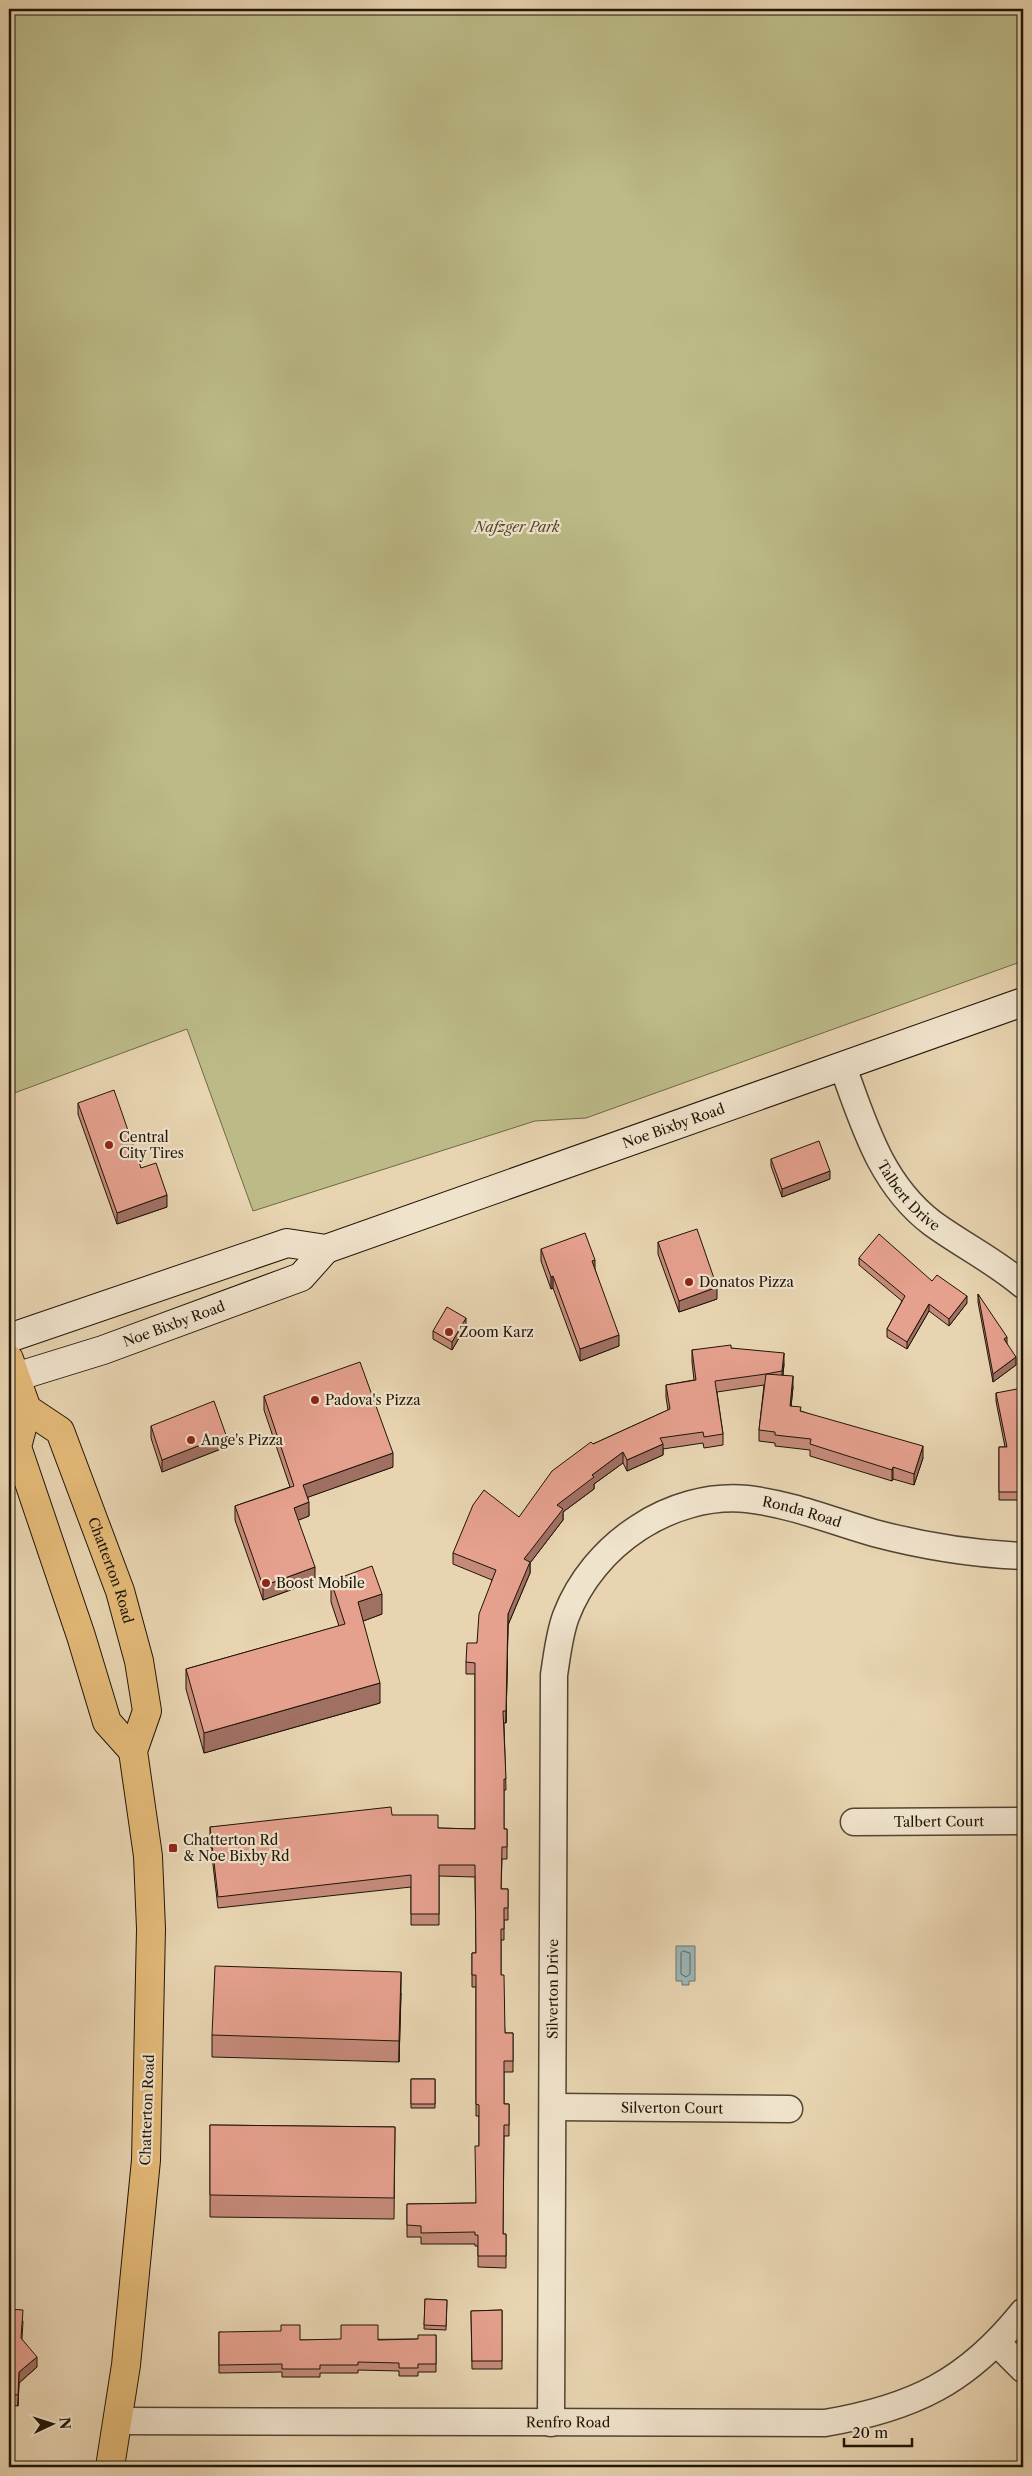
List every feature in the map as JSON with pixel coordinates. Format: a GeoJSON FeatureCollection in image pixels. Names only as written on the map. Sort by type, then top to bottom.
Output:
{"type":"FeatureCollection","features":[{"type":"Feature","properties":{"kind":"main road"},"geometry":{"type":"LineString","coordinates":[[11,1372],[27,1409],[17,1447],[82,1636],[107,1722],[133,1751]]}},
{"type":"Feature","properties":{"kind":"main road","name":"Chatterton Road"},"geometry":{"type":"LineString","coordinates":[[27,1409],[60,1431],[120,1591],[139,1661],[147,1711],[133,1751],[148,1856],[151,1943],[146,2160],[118,2421],[110,2467]]}},
{"type":"Feature","properties":{"kind":"street","name":"Noe Bixby Road"},"geometry":{"type":"LineString","coordinates":[[9,1338],[287,1243],[326,1249],[1023,1002]]}},
{"type":"Feature","properties":{"kind":"street","name":"Talbert Drive"},"geometry":{"type":"LineString","coordinates":[[843,1067],[879,1160],[901,1194],[931,1222],[1004,1268],[1023,1285]]}},
{"type":"Feature","properties":{"kind":"street","name":"Noe Bixby Road"},"geometry":{"type":"LineString","coordinates":[[11,1372],[113,1347],[302,1277],[326,1249]]}},
{"type":"Feature","properties":{"kind":"street","name":"Ronda Road"},"geometry":{"type":"LineString","coordinates":[[596,1565],[622,1540],[650,1519],[683,1506],[717,1499],[746,1499],[787,1506],[874,1533],[932,1547],[1023,1556]]}},
{"type":"Feature","properties":{"kind":"street","name":"Silverton Drive"},"geometry":{"type":"LineString","coordinates":[[551,2423],[554,1676],[566,1616],[596,1565]]}},
{"type":"Feature","properties":{"kind":"street","name":"Talbert Court"},"geometry":{"type":"LineString","coordinates":[[854,1822],[1023,1821]]}},
{"type":"Feature","properties":{"kind":"street","name":"Silverton Court"},"geometry":{"type":"LineString","coordinates":[[553,2107],[789,2109]]}},
{"type":"Feature","properties":{"kind":"street"},"geometry":{"type":"LineString","coordinates":[[1023,2312],[997,2343],[1023,2369]]}},
{"type":"Feature","properties":{"kind":"street","name":"Renfro Road"},"geometry":{"type":"LineString","coordinates":[[118,2421],[804,2425],[843,2420],[876,2412],[930,2393],[971,2366],[997,2343]]}},
{"type":"Feature","properties":{"kind":"green space","name":"Nafzger Park"},"geometry":{"type":"Polygon","coordinates":[[[9,9],[1023,9],[1023,961],[586,1118],[535,1121],[253,1211],[187,1029],[9,1095],[9,9]]]}},
{"type":"Feature","properties":{"kind":"water"},"geometry":{"type":"Polygon","coordinates":[[[676,1946],[695,1946],[695,1981],[689,1981],[689,1985],[682,1985],[682,1981],[676,1981],[676,1946]]]}},
{"type":"Feature","properties":{"kind":"building","name":"Central City Tires"},"geometry":{"type":"Polygon","coordinates":[[[114,1090],[141,1168],[156,1163],[167,1195],[117,1213],[78,1103],[114,1090]]]}},
{"type":"Feature","properties":{"kind":"building"},"geometry":{"type":"Polygon","coordinates":[[[819,1141],[830,1171],[782,1189],[771,1159],[819,1141]]]}},
{"type":"Feature","properties":{"kind":"building","name":"Donatos Pizza"},"geometry":{"type":"Polygon","coordinates":[[[697,1229],[717,1287],[679,1301],[658,1242],[697,1229]]]}},
{"type":"Feature","properties":{"kind":"building"},"geometry":{"type":"Polygon","coordinates":[[[585,1233],[595,1260],[592,1261],[619,1335],[580,1349],[541,1249],[585,1233]]]}},
{"type":"Feature","properties":{"kind":"building"},"geometry":{"type":"Polygon","coordinates":[[[879,1234],[932,1281],[937,1275],[967,1296],[949,1319],[929,1304],[907,1342],[887,1329],[905,1296],[859,1258],[879,1234]]]}},
{"type":"Feature","properties":{"kind":"building"},"geometry":{"type":"Polygon","coordinates":[[[978,1294],[1007,1337],[1004,1339],[1016,1357],[993,1374],[978,1294]]]}},
{"type":"Feature","properties":{"kind":"building","name":"Zoom Karz"},"geometry":{"type":"Polygon","coordinates":[[[447,1307],[466,1318],[452,1342],[433,1331],[447,1307]]]}},
{"type":"Feature","properties":{"kind":"building"},"geometry":{"type":"Polygon","coordinates":[[[731,1345],[731,1348],[784,1353],[782,1371],[715,1381],[723,1434],[704,1437],[703,1432],[660,1438],[663,1444],[627,1460],[623,1452],[557,1505],[563,1509],[524,1559],[530,1562],[508,1614],[506,1711],[503,1711],[506,1779],[504,1779],[504,1829],[507,1829],[507,1847],[502,1847],[501,1889],[508,1889],[508,1908],[504,1908],[504,1929],[501,1929],[501,1975],[504,1975],[505,2033],[513,2033],[513,2061],[504,2061],[504,2104],[509,2104],[509,2125],[504,2125],[503,2234],[506,2234],[506,2256],[478,2256],[478,2235],[475,2235],[475,2232],[421,2233],[421,2226],[407,2225],[407,2204],[476,2203],[475,2146],[479,2146],[479,2105],[476,2104],[476,1975],[472,1975],[472,1953],[476,1953],[475,1865],[439,1865],[439,1914],[411,1914],[411,1875],[218,1897],[210,1827],[391,1807],[392,1815],[438,1815],[438,1828],[475,1829],[475,1663],[466,1662],[467,1643],[477,1643],[479,1614],[496,1570],[453,1553],[473,1505],[484,1490],[519,1517],[552,1471],[591,1442],[593,1444],[670,1409],[666,1385],[696,1380],[692,1350],[731,1345]]]}},
{"type":"Feature","properties":{"kind":"building"},"geometry":{"type":"Polygon","coordinates":[[[360,1362],[393,1453],[303,1485],[309,1502],[294,1508],[315,1567],[263,1586],[235,1506],[294,1486],[264,1396],[360,1362]]]}},
{"type":"Feature","properties":{"kind":"building"},"geometry":{"type":"Polygon","coordinates":[[[766,1374],[793,1376],[790,1406],[801,1407],[800,1411],[923,1446],[914,1474],[893,1467],[892,1470],[810,1444],[811,1439],[775,1435],[775,1432],[759,1430],[766,1374]]]}},
{"type":"Feature","properties":{"kind":"building"},"geometry":{"type":"Polygon","coordinates":[[[1022,1388],[1023,1427],[1021,1428],[1020,1460],[1023,1460],[1023,1492],[999,1492],[999,1447],[1007,1447],[996,1393],[1022,1388]]]}},
{"type":"Feature","properties":{"kind":"building"},"geometry":{"type":"Polygon","coordinates":[[[214,1401],[226,1435],[162,1460],[151,1426],[214,1401]]]}},
{"type":"Feature","properties":{"kind":"building"},"geometry":{"type":"Polygon","coordinates":[[[372,1566],[382,1594],[358,1602],[380,1683],[204,1733],[186,1669],[345,1624],[331,1581],[372,1566]]]}},
{"type":"Feature","properties":{"kind":"building"},"geometry":{"type":"Polygon","coordinates":[[[215,1966],[401,1972],[399,2041],[212,2035],[215,1966]]]}},
{"type":"Feature","properties":{"kind":"building"},"geometry":{"type":"Polygon","coordinates":[[[411,2079],[435,2079],[435,2104],[411,2104],[411,2079]]]}},
{"type":"Feature","properties":{"kind":"building"},"geometry":{"type":"Polygon","coordinates":[[[210,2125],[395,2127],[394,2198],[210,2195],[210,2125]]]}},
{"type":"Feature","properties":{"kind":"building"},"geometry":{"type":"Polygon","coordinates":[[[425,2299],[447,2300],[446,2326],[424,2325],[425,2299]]]}},
{"type":"Feature","properties":{"kind":"building"},"geometry":{"type":"Polygon","coordinates":[[[9,2309],[23,2310],[21,2338],[37,2357],[19,2372],[18,2395],[9,2394],[9,2309]]]}},
{"type":"Feature","properties":{"kind":"building"},"geometry":{"type":"Polygon","coordinates":[[[502,2310],[502,2361],[472,2361],[471,2311],[502,2310]]]}},
{"type":"Feature","properties":{"kind":"building"},"geometry":{"type":"Polygon","coordinates":[[[281,2325],[300,2325],[300,2340],[341,2339],[341,2325],[378,2325],[378,2340],[418,2339],[418,2335],[436,2335],[436,2364],[418,2364],[418,2368],[399,2368],[399,2363],[358,2362],[358,2365],[320,2365],[320,2369],[282,2369],[282,2364],[219,2365],[219,2332],[281,2331],[281,2325]]]}},
{"type":"Feature","properties":{"kind":"place","name":"Central City Tires"},"geometry":{"type":"Point","coordinates":[109,1145]}},
{"type":"Feature","properties":{"kind":"place","name":"Donatos Pizza"},"geometry":{"type":"Point","coordinates":[689,1282]}},
{"type":"Feature","properties":{"kind":"place","name":"Zoom Karz"},"geometry":{"type":"Point","coordinates":[449,1332]}},
{"type":"Feature","properties":{"kind":"place","name":"Padova's Pizza"},"geometry":{"type":"Point","coordinates":[315,1400]}},
{"type":"Feature","properties":{"kind":"place","name":"Ange's Pizza"},"geometry":{"type":"Point","coordinates":[191,1440]}},
{"type":"Feature","properties":{"kind":"place","name":"Boost Mobile"},"geometry":{"type":"Point","coordinates":[266,1583]}},
{"type":"Feature","properties":{"kind":"place","name":"Chatterton Rd & Noe Bixby Rd"},"geometry":{"type":"Point","coordinates":[173,1848]}}]}
